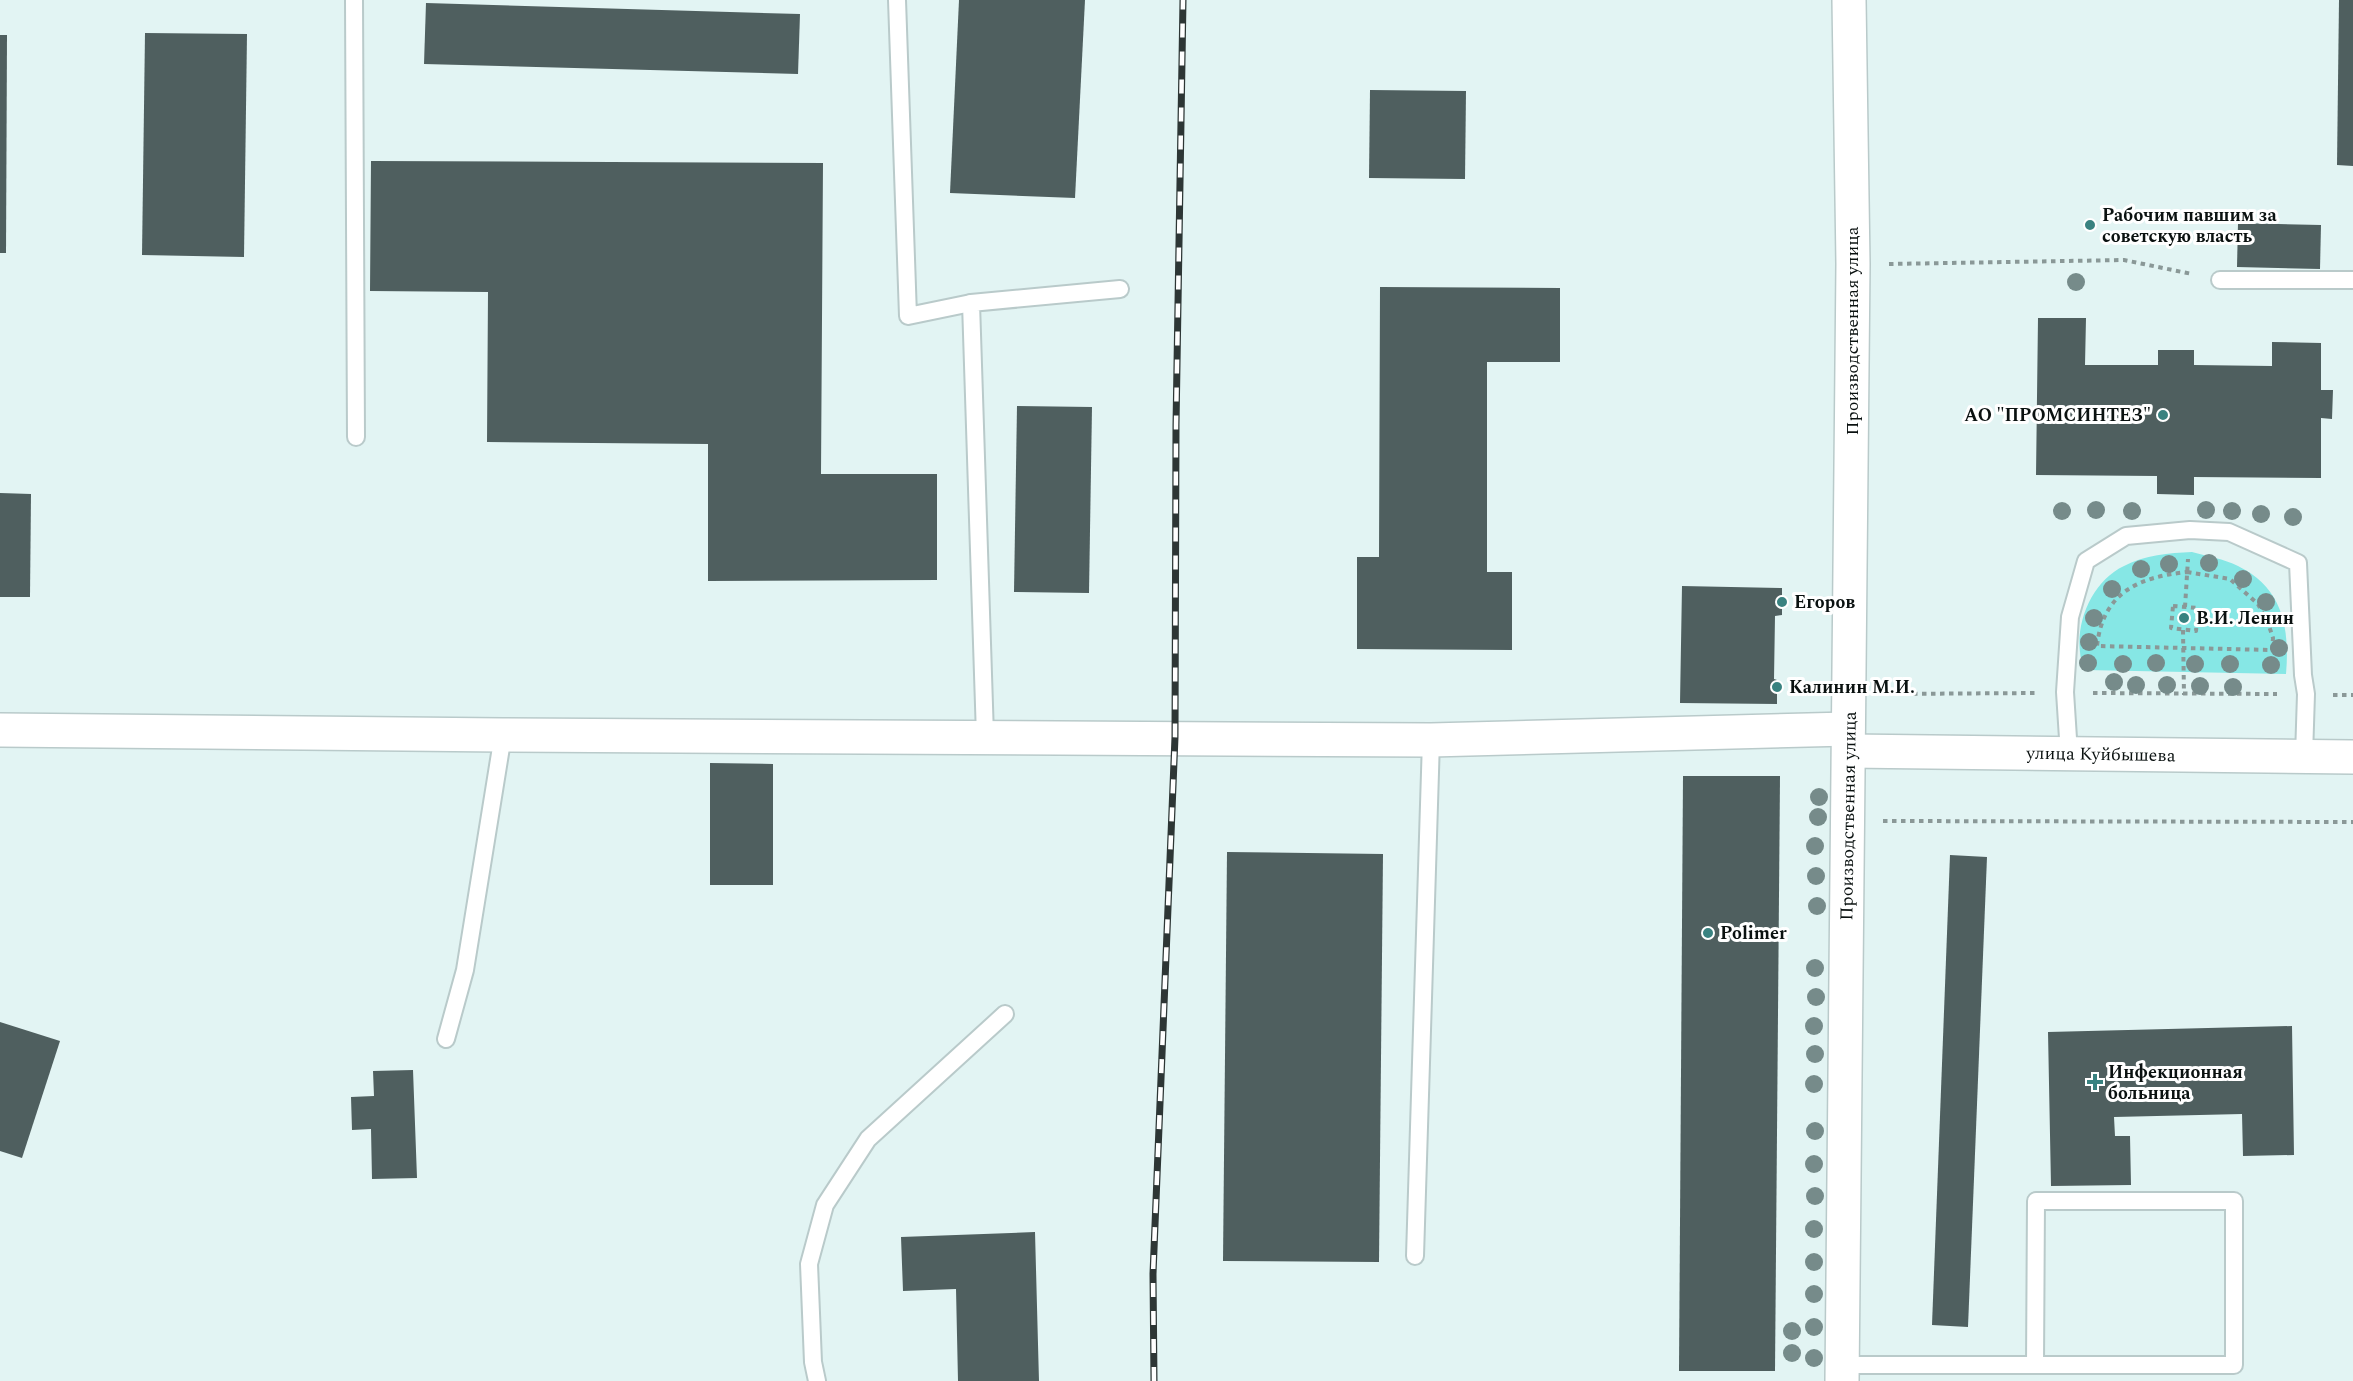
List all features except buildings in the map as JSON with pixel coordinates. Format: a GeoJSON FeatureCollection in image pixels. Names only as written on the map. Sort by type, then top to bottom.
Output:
{"type":"FeatureCollection","features":[{"type":"Feature","properties":{"kind":"street","name":"Производственная улица"},"geometry":{"type":"LineString","coordinates":[[1842,1373],[1853,264],[1849,0]]}},
{"type":"Feature","properties":{"kind":"street","name":"улица Куйбышева"},"geometry":{"type":"LineString","coordinates":[[0,730],[503,735],[1849,740],[2069,754],[2353,757]]}},
{"type":"Feature","properties":{"kind":"lane"},"geometry":{"type":"LineString","coordinates":[[354,0],[356,437]]}},
{"type":"Feature","properties":{"kind":"lane"},"geometry":{"type":"LineString","coordinates":[[897,0],[908,316],[971,303],[1120,289]]}},
{"type":"Feature","properties":{"kind":"lane"},"geometry":{"type":"LineString","coordinates":[[2220,280],[2353,280]]}},
{"type":"Feature","properties":{"kind":"lane"},"geometry":{"type":"LineString","coordinates":[[971,303],[986,736]]}},
{"type":"Feature","properties":{"kind":"lane"},"geometry":{"type":"LineString","coordinates":[[2069,754],[2065,692],[2070,617],[2086,561],[2126,536],[2190,530],[2229,532],[2298,563],[2303,675],[2306,694],[2304,756]]}},
{"type":"Feature","properties":{"kind":"lane"},"geometry":{"type":"LineString","coordinates":[[446,1039],[465,970],[503,735]]}},
{"type":"Feature","properties":{"kind":"lane"},"geometry":{"type":"LineString","coordinates":[[1415,1256],[1431,740]]}},
{"type":"Feature","properties":{"kind":"lane"},"geometry":{"type":"LineString","coordinates":[[817,1381],[813,1362],[809,1264],[825,1205],[868,1139],[1005,1014]]}},
{"type":"Feature","properties":{"kind":"lane"},"geometry":{"type":"LineString","coordinates":[[1842,1373],[2035,1365],[2234,1365],[2234,1201],[2036,1201],[2035,1365]]}},
{"type":"Feature","properties":{"kind":"path"},"geometry":{"type":"LineString","coordinates":[[1853,264],[2124,260],[2220,280]]}},
{"type":"Feature","properties":{"kind":"path"},"geometry":{"type":"LineString","coordinates":[[2185,607],[2190,530]]}},
{"type":"Feature","properties":{"kind":"path"},"geometry":{"type":"LineString","coordinates":[[2187,572],[2230,579],[2258,604],[2269,626],[2272,650],[2097,646],[2099,628],[2111,606],[2133,584],[2164,574],[2187,572]]}},
{"type":"Feature","properties":{"kind":"path"},"geometry":{"type":"LineString","coordinates":[[2173,606],[2185,607],[2198,608],[2196,631],[2171,628],[2173,606]]}},
{"type":"Feature","properties":{"kind":"path"},"geometry":{"type":"LineString","coordinates":[[2183,630],[2184,695]]}},
{"type":"Feature","properties":{"kind":"path"},"geometry":{"type":"LineString","coordinates":[[1849,694],[2065,692],[2353,695]]}},
{"type":"Feature","properties":{"kind":"path"},"geometry":{"type":"LineString","coordinates":[[1848,821],[2353,822]]}},
{"type":"Feature","properties":{"kind":"shaded area"},"geometry":{"type":"Polygon","coordinates":[[[2192,552],[2238,566],[2265,586],[2274,598],[2284,625],[2287,641],[2286,674],[2085,670],[2080,654],[2081,627],[2089,602],[2104,581],[2113,572],[2140,559],[2192,552]]]}},
{"type":"Feature","properties":{"kind":"railway"},"geometry":{"type":"LineString","coordinates":[[1154,1381],[1153,1274],[1175,737],[1176,425],[1183,0]]}},
{"type":"Feature","properties":{"kind":"place","name":"Рабочим павшим за советскую власть"},"geometry":{"type":"Point","coordinates":[2090,225]}},
{"type":"Feature","properties":{"kind":"place","name":"АО \"ПРОМСИНТЕЗ\""},"geometry":{"type":"Point","coordinates":[2163,415]}},
{"type":"Feature","properties":{"kind":"place","name":"Егоров"},"geometry":{"type":"Point","coordinates":[1782,602]}},
{"type":"Feature","properties":{"kind":"place","name":"В.И. Ленин"},"geometry":{"type":"Point","coordinates":[2184,618]}},
{"type":"Feature","properties":{"kind":"place","name":"Калинин М.И."},"geometry":{"type":"Point","coordinates":[1777,687]}},
{"type":"Feature","properties":{"kind":"place","name":"Polimer"},"geometry":{"type":"Point","coordinates":[1708,933]}},
{"type":"Feature","properties":{"kind":"place","name":"Инфекционная больница"},"geometry":{"type":"Point","coordinates":[2095,1082]}}]}
